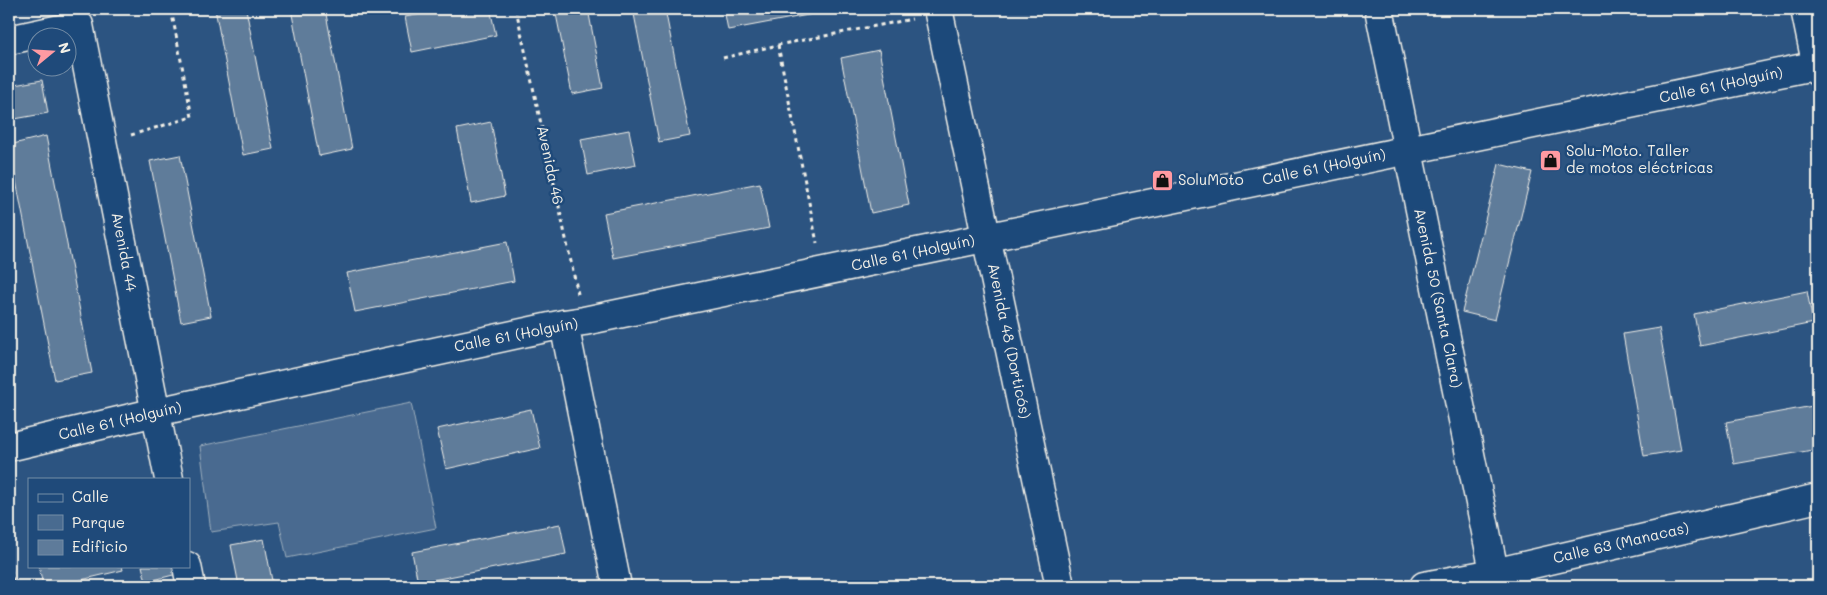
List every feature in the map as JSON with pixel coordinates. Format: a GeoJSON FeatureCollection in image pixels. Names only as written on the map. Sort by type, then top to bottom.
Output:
{"type":"FeatureCollection","features":[{"type":"Feature","properties":{"kind":"street","name":"Avenida 50 (Santa Clara)"},"geometry":{"type":"LineString","coordinates":[[1378,9],[1496,579]]}},
{"type":"Feature","properties":{"kind":"street"},"geometry":{"type":"LineString","coordinates":[[1805,9],[1818,68]]}},
{"type":"Feature","properties":{"kind":"street","name":"Avenida 48 (Dorticós)"},"geometry":{"type":"LineString","coordinates":[[939,11],[1060,586]]}},
{"type":"Feature","properties":{"kind":"street","name":"Avenida 44"},"geometry":{"type":"LineString","coordinates":[[9,40],[79,25],[169,478]]}},
{"type":"Feature","properties":{"kind":"street","name":"Calle 61 (Holguín)"},"geometry":{"type":"LineString","coordinates":[[9,447],[156,412],[574,323],[1407,150],[1818,68]]}},
{"type":"Feature","properties":{"kind":"street"},"geometry":{"type":"LineString","coordinates":[[574,323],[617,586]]}},
{"type":"Feature","properties":{"kind":"street","name":"Calle 63 (Manacas)"},"geometry":{"type":"LineString","coordinates":[[1424,586],[1496,579],[1818,498]]}},
{"type":"Feature","properties":{"kind":"street"},"geometry":{"type":"LineString","coordinates":[[187,568],[191,586]]}},
{"type":"Feature","properties":{"kind":"path"},"geometry":{"type":"LineString","coordinates":[[102,144],[192,117],[171,9]]}},
{"type":"Feature","properties":{"kind":"path","name":"Avenida 46"},"geometry":{"type":"LineString","coordinates":[[516,9],[574,323]]}},
{"type":"Feature","properties":{"kind":"path"},"geometry":{"type":"LineString","coordinates":[[723,58],[939,11]]}},
{"type":"Feature","properties":{"kind":"path"},"geometry":{"type":"LineString","coordinates":[[778,45],[823,272]]}},
{"type":"Feature","properties":{"kind":"path"},"geometry":{"type":"LineString","coordinates":[[9,562],[14,586]]}},
{"type":"Feature","properties":{"kind":"green space"},"geometry":{"type":"Polygon","coordinates":[[[411,403],[436,528],[287,558],[279,522],[211,532],[200,446],[411,403]]]}},
{"type":"Feature","properties":{"kind":"building"},"geometry":{"type":"Polygon","coordinates":[[[215,9],[246,9],[273,149],[243,155],[215,9]]]}},
{"type":"Feature","properties":{"kind":"building"},"geometry":{"type":"Polygon","coordinates":[[[291,9],[325,9],[352,149],[319,156],[291,9]]]}},
{"type":"Feature","properties":{"kind":"building"},"geometry":{"type":"Polygon","coordinates":[[[450,9],[490,9],[496,35],[412,52],[405,17],[450,9]]]}},
{"type":"Feature","properties":{"kind":"building"},"geometry":{"type":"Polygon","coordinates":[[[555,9],[588,9],[603,88],[572,94],[555,9]]]}},
{"type":"Feature","properties":{"kind":"building"},"geometry":{"type":"Polygon","coordinates":[[[633,9],[665,9],[690,136],[659,142],[633,9]]]}},
{"type":"Feature","properties":{"kind":"building"},"geometry":{"type":"Polygon","coordinates":[[[724,9],[840,9],[728,30],[724,9]]]}},
{"type":"Feature","properties":{"kind":"building"},"geometry":{"type":"Polygon","coordinates":[[[879,50],[909,205],[871,213],[841,58],[879,50]]]}},
{"type":"Feature","properties":{"kind":"building"},"geometry":{"type":"Polygon","coordinates":[[[42,80],[48,113],[9,120],[9,86],[42,80]]]}},
{"type":"Feature","properties":{"kind":"building"},"geometry":{"type":"Polygon","coordinates":[[[491,122],[505,196],[471,203],[457,129],[491,122]]]}},
{"type":"Feature","properties":{"kind":"building"},"geometry":{"type":"Polygon","coordinates":[[[629,130],[636,165],[588,175],[581,139],[629,130]]]}},
{"type":"Feature","properties":{"kind":"building"},"geometry":{"type":"Polygon","coordinates":[[[46,136],[92,373],[55,380],[9,145],[46,136]]]}},
{"type":"Feature","properties":{"kind":"building"},"geometry":{"type":"Polygon","coordinates":[[[180,155],[211,316],[181,322],[150,161],[180,155]]]}},
{"type":"Feature","properties":{"kind":"building"},"geometry":{"type":"Polygon","coordinates":[[[1499,164],[1532,172],[1495,320],[1462,312],[1499,164]]]}},
{"type":"Feature","properties":{"kind":"building"},"geometry":{"type":"Polygon","coordinates":[[[760,183],[769,228],[613,258],[604,213],[760,183]]]}},
{"type":"Feature","properties":{"kind":"building"},"geometry":{"type":"Polygon","coordinates":[[[507,242],[514,281],[355,312],[347,273],[507,242]]]}},
{"type":"Feature","properties":{"kind":"building"},"geometry":{"type":"Polygon","coordinates":[[[1807,291],[1813,323],[1700,346],[1694,314],[1807,291]]]}},
{"type":"Feature","properties":{"kind":"building"},"geometry":{"type":"Polygon","coordinates":[[[1659,328],[1681,450],[1644,456],[1623,334],[1659,328]]]}},
{"type":"Feature","properties":{"kind":"building"},"geometry":{"type":"Polygon","coordinates":[[[1818,405],[1818,449],[1734,464],[1726,422],[1818,405]]]}},
{"type":"Feature","properties":{"kind":"building"},"geometry":{"type":"Polygon","coordinates":[[[531,409],[540,448],[446,469],[437,429],[531,409]]]}},
{"type":"Feature","properties":{"kind":"building"},"geometry":{"type":"Polygon","coordinates":[[[560,524],[566,554],[418,583],[412,552],[560,524]]]}},
{"type":"Feature","properties":{"kind":"building"},"geometry":{"type":"Polygon","coordinates":[[[264,539],[273,586],[239,586],[231,545],[264,539]]]}},
{"type":"Feature","properties":{"kind":"building"},"geometry":{"type":"Polygon","coordinates":[[[39,568],[122,568],[123,570],[56,586],[43,586],[39,568]]]}},
{"type":"Feature","properties":{"kind":"building"},"geometry":{"type":"Polygon","coordinates":[[[142,568],[176,568],[177,574],[146,582],[142,568]]]}},
{"type":"Feature","properties":{"kind":"building"},"geometry":{"type":"Polygon","coordinates":[[[106,582],[107,586],[90,586],[106,582]]]}},
{"type":"Feature","properties":{"kind":"place","name":"Solu-Moto. Taller de motos eléctricas"},"geometry":{"type":"Point","coordinates":[1550,160]}},
{"type":"Feature","properties":{"kind":"place","name":"SoluMoto"},"geometry":{"type":"Point","coordinates":[1162,180]}}]}
